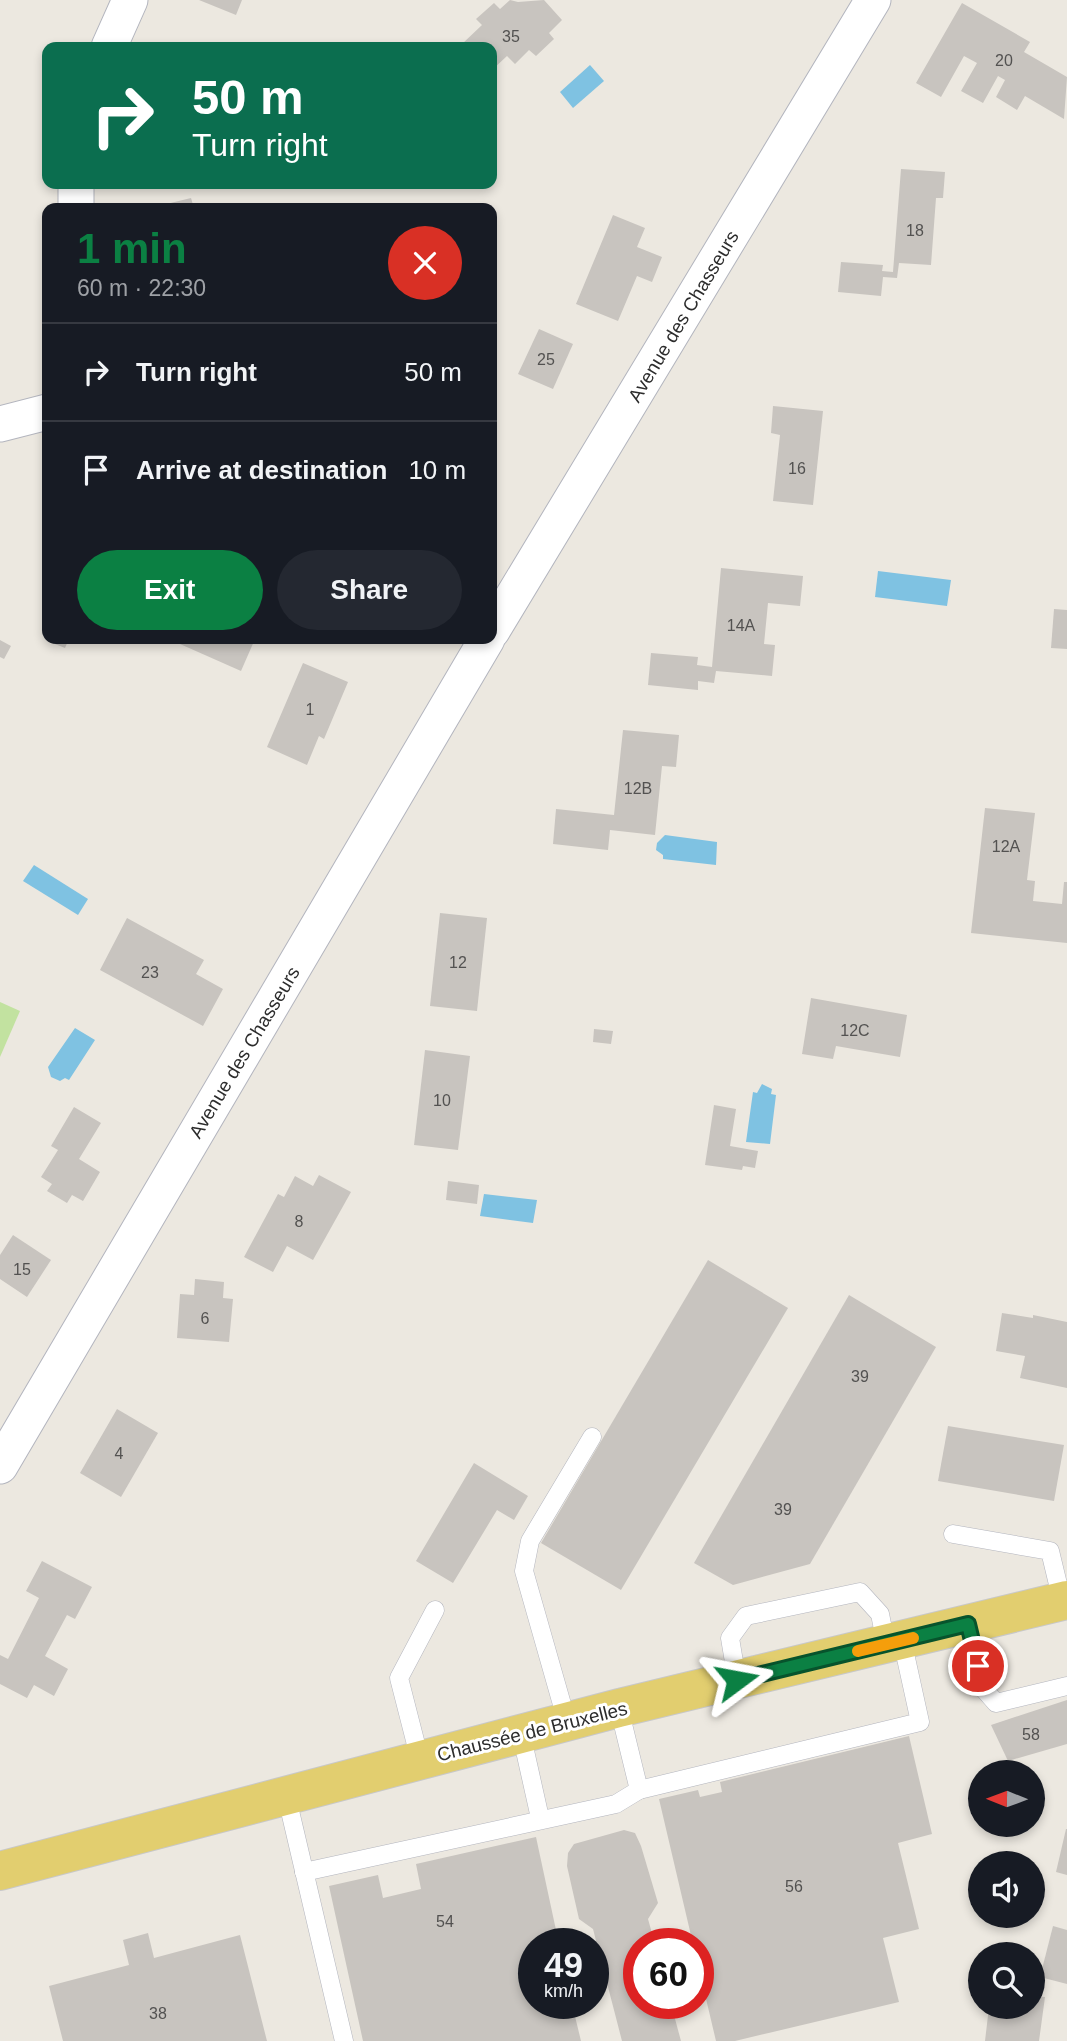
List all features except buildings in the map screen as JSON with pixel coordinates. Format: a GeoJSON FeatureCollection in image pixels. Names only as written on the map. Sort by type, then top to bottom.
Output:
{"type":"FeatureCollection","features":[{"type":"Feature","properties":{"kind":"main road","name":"Chaussée de Bruxelles"},"geometry":{"type":"LineString","coordinates":[[0,1871],[619,1708],[1065,1600]]}},
{"type":"Feature","properties":{"kind":"street"},"geometry":{"type":"LineString","coordinates":[[111,42],[130,0]]}},
{"type":"Feature","properties":{"kind":"street","name":"Avenue des Chasseurs"},"geometry":{"type":"LineString","coordinates":[[497,618],[873,0]]}},
{"type":"Feature","properties":{"kind":"street"},"geometry":{"type":"LineString","coordinates":[[0,424],[42,413]]}},
{"type":"Feature","properties":{"kind":"street","name":"Avenue des Chasseurs"},"geometry":{"type":"LineString","coordinates":[[0,1466],[481,644]]}},
{"type":"Feature","properties":{"kind":"lane"},"geometry":{"type":"LineString","coordinates":[[567,1722],[524,1571],[530,1541],[592,1437]]}},
{"type":"Feature","properties":{"kind":"lane"},"geometry":{"type":"LineString","coordinates":[[953,1534],[1050,1551],[1065,1600]]}},
{"type":"Feature","properties":{"kind":"lane"},"geometry":{"type":"LineString","coordinates":[[304,1872],[540,1818],[617,1804],[639,1790],[920,1722],[894,1642],[880,1614],[860,1592],[746,1616],[730,1638],[737,1680]]}},
{"type":"Feature","properties":{"kind":"lane"},"geometry":{"type":"LineString","coordinates":[[420,1760],[398,1678],[435,1610]]}},
{"type":"Feature","properties":{"kind":"lane"},"geometry":{"type":"LineString","coordinates":[[968,1624],[982,1687],[996,1703],[1067,1686]]}},
{"type":"Feature","properties":{"kind":"lane"},"geometry":{"type":"LineString","coordinates":[[619,1708],[639,1790]]}},
{"type":"Feature","properties":{"kind":"lane"},"geometry":{"type":"LineString","coordinates":[[522,1733],[540,1818]]}},
{"type":"Feature","properties":{"kind":"lane"},"geometry":{"type":"LineString","coordinates":[[286,1794],[344,2041]]}},
{"type":"Feature","properties":{"kind":"green space"},"geometry":{"type":"Polygon","coordinates":[[[0,1002],[20,1011],[0,1057],[0,1002]]]}},
{"type":"Feature","properties":{"kind":"water"},"geometry":{"type":"Polygon","coordinates":[[[590,65],[604,81],[573,108],[560,92],[590,65]]]}},
{"type":"Feature","properties":{"kind":"water"},"geometry":{"type":"Polygon","coordinates":[[[878,571],[951,580],[947,606],[875,597],[878,571]]]}},
{"type":"Feature","properties":{"kind":"water"},"geometry":{"type":"Polygon","coordinates":[[[665,835],[717,842],[716,865],[663,859],[663,855],[656,850],[657,843],[665,835]]]}},
{"type":"Feature","properties":{"kind":"water"},"geometry":{"type":"Polygon","coordinates":[[[34,865],[88,899],[78,915],[23,881],[34,865]]]}},
{"type":"Feature","properties":{"kind":"water"},"geometry":{"type":"Polygon","coordinates":[[[75,1028],[95,1040],[69,1080],[65,1078],[60,1081],[51,1077],[48,1067],[75,1028]]]}},
{"type":"Feature","properties":{"kind":"water"},"geometry":{"type":"Polygon","coordinates":[[[762,1084],[772,1089],[771,1094],[776,1095],[770,1144],[746,1142],[753,1092],[757,1093],[762,1084]]]}},
{"type":"Feature","properties":{"kind":"water"},"geometry":{"type":"Polygon","coordinates":[[[484,1194],[537,1200],[533,1223],[480,1216],[484,1194]]]}},
{"type":"Feature","properties":{"kind":"slow traffic"},"geometry":{"type":"LineString","coordinates":[[858,1651],[913,1638]]}},
{"type":"Feature","properties":{"kind":"route"},"geometry":{"type":"LineString","coordinates":[[737,1680],[968,1624],[978,1666]]}}]}
